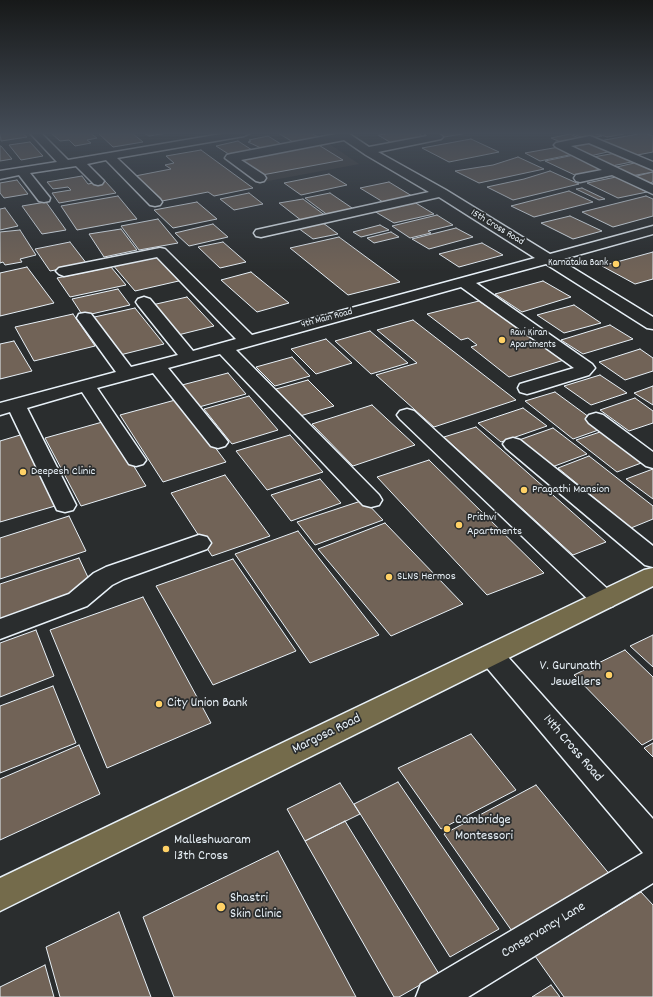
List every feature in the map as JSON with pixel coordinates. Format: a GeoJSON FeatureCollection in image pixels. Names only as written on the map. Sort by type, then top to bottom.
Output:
{"type":"FeatureCollection","features":[{"type":"Feature","properties":{"kind":"main road","name":"Margosa Road"},"geometry":{"type":"LineString","coordinates":[[0,895],[653,576]]}},
{"type":"Feature","properties":{"kind":"street"},"geometry":{"type":"LineString","coordinates":[[29,180],[44,198]]}},
{"type":"Feature","properties":{"kind":"street"},"geometry":{"type":"LineString","coordinates":[[132,180],[155,202]]}},
{"type":"Feature","properties":{"kind":"street","name":"15th Cross Road"},"geometry":{"type":"LineString","coordinates":[[416,180],[441,193],[653,324]]}},
{"type":"Feature","properties":{"kind":"street"},"geometry":{"type":"LineString","coordinates":[[631,180],[653,190]]}},
{"type":"Feature","properties":{"kind":"street"},"geometry":{"type":"LineString","coordinates":[[261,233],[441,193]]}},
{"type":"Feature","properties":{"kind":"street","name":"4th Main Road"},"geometry":{"type":"LineString","coordinates":[[8,407],[653,230]]}},
{"type":"Feature","properties":{"kind":"street"},"geometry":{"type":"LineString","coordinates":[[64,271],[160,252],[248,341]]}},
{"type":"Feature","properties":{"kind":"street"},"geometry":{"type":"LineString","coordinates":[[464,282],[586,368],[583,371],[527,388]]}},
{"type":"Feature","properties":{"kind":"street"},"geometry":{"type":"LineString","coordinates":[[144,302],[189,357]]}},
{"type":"Feature","properties":{"kind":"street"},"geometry":{"type":"LineString","coordinates":[[85,318],[127,374]]}},
{"type":"Feature","properties":{"kind":"street"},"geometry":{"type":"LineString","coordinates":[[224,348],[371,500]]}},
{"type":"Feature","properties":{"kind":"street"},"geometry":{"type":"LineString","coordinates":[[156,366],[218,442]]}},
{"type":"Feature","properties":{"kind":"street"},"geometry":{"type":"LineString","coordinates":[[86,385],[136,460]]}},
{"type":"Feature","properties":{"kind":"street"},"geometry":{"type":"LineString","coordinates":[[8,407],[65,505]]}},
{"type":"Feature","properties":{"kind":"street"},"geometry":{"type":"LineString","coordinates":[[407,415],[604,600]]}},
{"type":"Feature","properties":{"kind":"street"},"geometry":{"type":"LineString","coordinates":[[596,419],[653,462]]}},
{"type":"Feature","properties":{"kind":"street"},"geometry":{"type":"LineString","coordinates":[[513,444],[653,558]]}},
{"type":"Feature","properties":{"kind":"street"},"geometry":{"type":"LineString","coordinates":[[0,629],[78,600],[103,579],[115,573],[199,543]]}},
{"type":"Feature","properties":{"kind":"street","name":"14th Cross Road"},"geometry":{"type":"LineString","coordinates":[[491,655],[653,842]]}},
{"type":"Feature","properties":{"kind":"street","name":"Conservancy Lane"},"geometry":{"type":"LineString","coordinates":[[434,997],[653,865]]}},
{"type":"Feature","properties":{"kind":"shaded area"},"geometry":{"type":"Polygon","coordinates":[[[253,180],[276,180],[257,183],[253,180]]]}},
{"type":"Feature","properties":{"kind":"building"},"geometry":{"type":"Polygon","coordinates":[[[17,180],[28,194],[4,198],[0,193],[0,183],[17,180]]]}},
{"type":"Feature","properties":{"kind":"building"},"geometry":{"type":"Polygon","coordinates":[[[61,180],[85,180],[88,184],[105,181],[116,193],[59,203],[52,193],[71,190],[68,187],[53,189],[47,182],[61,180]]]}},
{"type":"Feature","properties":{"kind":"building"},"geometry":{"type":"Polygon","coordinates":[[[139,180],[241,180],[253,188],[214,196],[208,192],[162,201],[139,180]]]}},
{"type":"Feature","properties":{"kind":"building"},"geometry":{"type":"Polygon","coordinates":[[[301,180],[338,180],[347,185],[301,195],[284,183],[301,180]]]}},
{"type":"Feature","properties":{"kind":"building"},"geometry":{"type":"Polygon","coordinates":[[[472,180],[495,180],[479,183],[472,180]]]}},
{"type":"Feature","properties":{"kind":"building"},"geometry":{"type":"Polygon","coordinates":[[[522,180],[569,180],[579,184],[513,200],[487,187],[522,180]]]}},
{"type":"Feature","properties":{"kind":"building"},"geometry":{"type":"Polygon","coordinates":[[[604,180],[621,180],[647,192],[618,198],[587,183],[604,180]]]}},
{"type":"Feature","properties":{"kind":"building"},"geometry":{"type":"Polygon","coordinates":[[[640,180],[653,180],[653,182],[649,183],[640,180]]]}},
{"type":"Feature","properties":{"kind":"building"},"geometry":{"type":"Polygon","coordinates":[[[389,182],[412,196],[383,202],[360,188],[389,182]]]}},
{"type":"Feature","properties":{"kind":"building"},"geometry":{"type":"Polygon","coordinates":[[[582,188],[605,199],[599,200],[576,189],[582,188]]]}},
{"type":"Feature","properties":{"kind":"building"},"geometry":{"type":"Polygon","coordinates":[[[569,191],[593,202],[534,217],[511,206],[569,191]]]}},
{"type":"Feature","properties":{"kind":"building"},"geometry":{"type":"Polygon","coordinates":[[[249,193],[263,204],[234,210],[220,199],[249,193]]]}},
{"type":"Feature","properties":{"kind":"building"},"geometry":{"type":"Polygon","coordinates":[[[330,193],[355,210],[329,216],[305,198],[330,193]]]}},
{"type":"Feature","properties":{"kind":"building"},"geometry":{"type":"Polygon","coordinates":[[[118,196],[137,219],[77,230],[61,206],[118,196]]]}},
{"type":"Feature","properties":{"kind":"building"},"geometry":{"type":"Polygon","coordinates":[[[646,196],[653,199],[653,216],[613,227],[582,212],[646,196]]]}},
{"type":"Feature","properties":{"kind":"building"},"geometry":{"type":"Polygon","coordinates":[[[303,199],[326,216],[302,221],[279,203],[303,199]]]}},
{"type":"Feature","properties":{"kind":"building"},"geometry":{"type":"Polygon","coordinates":[[[46,202],[66,230],[42,234],[22,206],[46,202]]]}},
{"type":"Feature","properties":{"kind":"building"},"geometry":{"type":"Polygon","coordinates":[[[197,202],[217,219],[173,228],[154,210],[197,202]]]}},
{"type":"Feature","properties":{"kind":"building"},"geometry":{"type":"Polygon","coordinates":[[[414,202],[434,214],[394,223],[374,211],[414,202]]]}},
{"type":"Feature","properties":{"kind":"building"},"geometry":{"type":"Polygon","coordinates":[[[5,208],[18,226],[0,230],[0,209],[5,208]]]}},
{"type":"Feature","properties":{"kind":"building"},"geometry":{"type":"Polygon","coordinates":[[[437,215],[453,225],[428,231],[431,233],[410,238],[392,226],[437,215]]]}},
{"type":"Feature","properties":{"kind":"building"},"geometry":{"type":"Polygon","coordinates":[[[570,216],[602,231],[573,239],[541,223],[570,216]]]}},
{"type":"Feature","properties":{"kind":"building"},"geometry":{"type":"Polygon","coordinates":[[[158,219],[178,243],[139,250],[121,226],[158,219]]]}},
{"type":"Feature","properties":{"kind":"building"},"geometry":{"type":"Polygon","coordinates":[[[323,223],[338,234],[313,239],[298,228],[323,223]]]}},
{"type":"Feature","properties":{"kind":"building"},"geometry":{"type":"Polygon","coordinates":[[[213,224],[228,237],[189,246],[175,233],[213,224]]]}},
{"type":"Feature","properties":{"kind":"building"},"geometry":{"type":"Polygon","coordinates":[[[380,225],[389,230],[361,237],[353,232],[380,225]]]}},
{"type":"Feature","properties":{"kind":"building"},"geometry":{"type":"Polygon","coordinates":[[[456,228],[473,237],[429,249],[412,239],[456,228]]]}},
{"type":"Feature","properties":{"kind":"building"},"geometry":{"type":"Polygon","coordinates":[[[121,229],[137,250],[104,257],[89,234],[121,229]]]}},
{"type":"Feature","properties":{"kind":"building"},"geometry":{"type":"Polygon","coordinates":[[[20,230],[36,255],[20,259],[22,262],[5,265],[3,262],[0,263],[0,232],[20,230]]]}},
{"type":"Feature","properties":{"kind":"building"},"geometry":{"type":"Polygon","coordinates":[[[391,232],[399,237],[374,243],[367,238],[391,232]]]}},
{"type":"Feature","properties":{"kind":"building"},"geometry":{"type":"Polygon","coordinates":[[[339,237],[400,282],[348,295],[290,248],[339,237]]]}},
{"type":"Feature","properties":{"kind":"building"},"geometry":{"type":"Polygon","coordinates":[[[70,242],[87,264],[50,271],[35,249],[70,242]]]}},
{"type":"Feature","properties":{"kind":"building"},"geometry":{"type":"Polygon","coordinates":[[[223,242],[246,262],[220,268],[198,247],[223,242]]]}},
{"type":"Feature","properties":{"kind":"building"},"geometry":{"type":"Polygon","coordinates":[[[482,243],[503,255],[459,267],[439,254],[482,243]]]}},
{"type":"Feature","properties":{"kind":"building"},"geometry":{"type":"Polygon","coordinates":[[[653,252],[653,279],[635,284],[602,266],[653,252]]]}},
{"type":"Feature","properties":{"kind":"building"},"geometry":{"type":"Polygon","coordinates":[[[158,254],[183,280],[135,291],[112,264],[158,254]]]}},
{"type":"Feature","properties":{"kind":"building"},"geometry":{"type":"Polygon","coordinates":[[[27,267],[54,303],[0,316],[0,273],[27,267]]]}},
{"type":"Feature","properties":{"kind":"building"},"geometry":{"type":"Polygon","coordinates":[[[111,267],[126,285],[70,297],[57,278],[111,267]]]}},
{"type":"Feature","properties":{"kind":"building"},"geometry":{"type":"Polygon","coordinates":[[[251,272],[289,303],[257,312],[221,280],[251,272]]]}},
{"type":"Feature","properties":{"kind":"building"},"geometry":{"type":"Polygon","coordinates":[[[543,281],[571,297],[522,312],[495,294],[543,281]]]}},
{"type":"Feature","properties":{"kind":"building"},"geometry":{"type":"Polygon","coordinates":[[[118,289],[130,305],[83,316],[72,299],[118,289]]]}},
{"type":"Feature","properties":{"kind":"building"},"geometry":{"type":"Polygon","coordinates":[[[187,297],[214,326],[178,335],[152,305],[187,297]]]}},
{"type":"Feature","properties":{"kind":"building","name":"Ravi Kiran Apartments"},"geometry":{"type":"Polygon","coordinates":[[[479,301],[506,320],[512,318],[564,360],[509,377],[471,347],[477,345],[468,338],[461,340],[427,314],[479,301]]]}},
{"type":"Feature","properties":{"kind":"building"},"geometry":{"type":"Polygon","coordinates":[[[574,305],[601,323],[564,333],[537,315],[574,305]]]}},
{"type":"Feature","properties":{"kind":"building"},"geometry":{"type":"Polygon","coordinates":[[[135,308],[164,344],[116,356],[90,318],[135,308]]]}},
{"type":"Feature","properties":{"kind":"building"},"geometry":{"type":"Polygon","coordinates":[[[73,314],[95,346],[34,361],[15,327],[73,314]]]}},
{"type":"Feature","properties":{"kind":"building"},"geometry":{"type":"Polygon","coordinates":[[[413,320],[516,400],[434,427],[376,375],[417,363],[377,330],[413,320]]]}},
{"type":"Feature","properties":{"kind":"building"},"geometry":{"type":"Polygon","coordinates":[[[610,325],[633,339],[583,354],[561,340],[610,325]]]}},
{"type":"Feature","properties":{"kind":"building"},"geometry":{"type":"Polygon","coordinates":[[[370,331],[408,363],[371,374],[335,341],[370,331]]]}},
{"type":"Feature","properties":{"kind":"building"},"geometry":{"type":"Polygon","coordinates":[[[326,339],[352,363],[316,374],[291,349],[326,339]]]}},
{"type":"Feature","properties":{"kind":"building"},"geometry":{"type":"Polygon","coordinates":[[[14,341],[32,371],[0,379],[0,344],[14,341]]]}},
{"type":"Feature","properties":{"kind":"building"},"geometry":{"type":"Polygon","coordinates":[[[640,349],[653,358],[653,371],[625,380],[599,362],[640,349]]]}},
{"type":"Feature","properties":{"kind":"building"},"geometry":{"type":"Polygon","coordinates":[[[292,357],[310,376],[275,386],[256,367],[292,357]]]}},
{"type":"Feature","properties":{"kind":"building"},"geometry":{"type":"Polygon","coordinates":[[[228,373],[246,394],[199,407],[182,385],[228,373]]]}},
{"type":"Feature","properties":{"kind":"building"},"geometry":{"type":"Polygon","coordinates":[[[600,375],[627,393],[591,405],[564,386],[600,375]]]}},
{"type":"Feature","properties":{"kind":"building"},"geometry":{"type":"Polygon","coordinates":[[[308,380],[334,406],[300,416],[276,389],[308,380]]]}},
{"type":"Feature","properties":{"kind":"building"},"geometry":{"type":"Polygon","coordinates":[[[653,386],[653,405],[634,393],[653,386]]]}},
{"type":"Feature","properties":{"kind":"building"},"geometry":{"type":"Polygon","coordinates":[[[555,392],[604,428],[573,439],[525,401],[555,392]]]}},
{"type":"Feature","properties":{"kind":"building"},"geometry":{"type":"Polygon","coordinates":[[[249,396],[278,430],[232,444],[204,409],[249,396]]]}},
{"type":"Feature","properties":{"kind":"building"},"geometry":{"type":"Polygon","coordinates":[[[635,398],[653,411],[653,423],[629,431],[600,410],[635,398]]]}},
{"type":"Feature","properties":{"kind":"building"},"geometry":{"type":"Polygon","coordinates":[[[179,399],[226,462],[163,482],[120,415],[179,399]]]}},
{"type":"Feature","properties":{"kind":"building"},"geometry":{"type":"Polygon","coordinates":[[[372,405],[415,445],[353,466],[312,424],[372,405]]]}},
{"type":"Feature","properties":{"kind":"building"},"geometry":{"type":"Polygon","coordinates":[[[523,408],[547,426],[501,442],[478,423],[523,408]]]}},
{"type":"Feature","properties":{"kind":"building"},"geometry":{"type":"Polygon","coordinates":[[[106,421],[146,486],[81,506],[45,438],[106,421]]]}},
{"type":"Feature","properties":{"kind":"building","name":"Pragathi Mansion"},"geometry":{"type":"Polygon","coordinates":[[[476,427],[606,542],[573,555],[444,437],[476,427]]]}},
{"type":"Feature","properties":{"kind":"building"},"geometry":{"type":"Polygon","coordinates":[[[553,428],[587,454],[552,467],[519,440],[553,428]]]}},
{"type":"Feature","properties":{"kind":"building"},"geometry":{"type":"Polygon","coordinates":[[[603,431],[644,462],[617,472],[576,440],[603,431]]]}},
{"type":"Feature","properties":{"kind":"building","name":"Deepesh Clinic"},"geometry":{"type":"Polygon","coordinates":[[[27,433],[62,504],[0,522],[0,441],[27,433]]]}},
{"type":"Feature","properties":{"kind":"building"},"geometry":{"type":"Polygon","coordinates":[[[290,435],[323,472],[267,490],[236,451],[290,435]]]}},
{"type":"Feature","properties":{"kind":"building"},"geometry":{"type":"Polygon","coordinates":[[[589,456],[653,506],[653,519],[631,528],[558,468],[589,456]]]}},
{"type":"Feature","properties":{"kind":"building","name":"Prithvi Apartments"},"geometry":{"type":"Polygon","coordinates":[[[429,460],[544,573],[487,595],[377,477],[429,460]]]}},
{"type":"Feature","properties":{"kind":"building"},"geometry":{"type":"Polygon","coordinates":[[[653,469],[653,499],[626,479],[653,469]]]}},
{"type":"Feature","properties":{"kind":"building"},"geometry":{"type":"Polygon","coordinates":[[[225,475],[270,536],[212,556],[171,493],[225,475]]]}},
{"type":"Feature","properties":{"kind":"building"},"geometry":{"type":"Polygon","coordinates":[[[320,479],[341,503],[291,521],[271,495],[320,479]]]}},
{"type":"Feature","properties":{"kind":"building"},"geometry":{"type":"Polygon","coordinates":[[[364,500],[383,520],[315,545],[297,522],[364,500]]]}},
{"type":"Feature","properties":{"kind":"building"},"geometry":{"type":"Polygon","coordinates":[[[69,516],[86,551],[0,579],[0,538],[69,516]]]}},
{"type":"Feature","properties":{"kind":"building","name":"SLNS Hermos"},"geometry":{"type":"Polygon","coordinates":[[[385,523],[463,604],[391,636],[318,549],[385,523]]]}},
{"type":"Feature","properties":{"kind":"building"},"geometry":{"type":"Polygon","coordinates":[[[298,531],[379,635],[310,663],[235,554],[298,531]]]}},
{"type":"Feature","properties":{"kind":"building"},"geometry":{"type":"Polygon","coordinates":[[[79,558],[93,588],[0,619],[0,584],[79,558]]]}},
{"type":"Feature","properties":{"kind":"building"},"geometry":{"type":"Polygon","coordinates":[[[233,559],[296,651],[213,685],[156,586],[233,559]]]}},
{"type":"Feature","properties":{"kind":"building"},"geometry":{"type":"Polygon","coordinates":[[[143,597],[211,723],[107,768],[50,630],[143,597]]]}},
{"type":"Feature","properties":{"kind":"building"},"geometry":{"type":"Polygon","coordinates":[[[36,630],[54,676],[0,697],[0,643],[36,630]]]}},
{"type":"Feature","properties":{"kind":"building"},"geometry":{"type":"Polygon","coordinates":[[[653,635],[653,667],[630,646],[653,635]]]}},
{"type":"Feature","properties":{"kind":"building"},"geometry":{"type":"Polygon","coordinates":[[[625,650],[653,677],[653,739],[642,745],[574,675],[625,650]]]}},
{"type":"Feature","properties":{"kind":"building"},"geometry":{"type":"Polygon","coordinates":[[[53,686],[76,743],[0,773],[0,706],[53,686]]]}},
{"type":"Feature","properties":{"kind":"building"},"geometry":{"type":"Polygon","coordinates":[[[471,734],[516,790],[441,829],[398,768],[471,734]]]}},
{"type":"Feature","properties":{"kind":"building"},"geometry":{"type":"Polygon","coordinates":[[[653,743],[653,757],[644,748],[653,743]]]}},
{"type":"Feature","properties":{"kind":"building"},"geometry":{"type":"Polygon","coordinates":[[[79,745],[100,794],[0,840],[0,779],[79,745]]]}},
{"type":"Feature","properties":{"kind":"building"},"geometry":{"type":"Polygon","coordinates":[[[398,782],[499,929],[450,957],[354,804],[398,782]]]}},
{"type":"Feature","properties":{"kind":"building"},"geometry":{"type":"Polygon","coordinates":[[[340,783],[360,814],[305,841],[287,809],[340,783]]]}},
{"type":"Feature","properties":{"kind":"building"},"geometry":{"type":"Polygon","coordinates":[[[536,785],[611,876],[514,934],[444,834],[536,785]]]}},
{"type":"Feature","properties":{"kind":"building"},"geometry":{"type":"Polygon","coordinates":[[[345,821],[439,974],[399,997],[394,997],[305,841],[345,821]]]}},
{"type":"Feature","properties":{"kind":"building"},"geometry":{"type":"Polygon","coordinates":[[[278,851],[356,997],[174,997],[143,917],[278,851]]]}},
{"type":"Feature","properties":{"kind":"building"},"geometry":{"type":"Polygon","coordinates":[[[641,892],[653,905],[653,997],[564,997],[535,956],[641,892]]]}},
{"type":"Feature","properties":{"kind":"building"},"geometry":{"type":"Polygon","coordinates":[[[119,912],[151,997],[60,997],[46,947],[119,912]]]}},
{"type":"Feature","properties":{"kind":"building"},"geometry":{"type":"Polygon","coordinates":[[[45,965],[54,997],[0,997],[0,987],[45,965]]]}},
{"type":"Feature","properties":{"kind":"building"},"geometry":{"type":"Polygon","coordinates":[[[551,985],[560,997],[532,997],[551,985]]]}},
{"type":"Feature","properties":{"kind":"place","name":"Karnataka Bank"},"geometry":{"type":"Point","coordinates":[616,264]}},
{"type":"Feature","properties":{"kind":"place","name":"Ravi Kiran Apartments"},"geometry":{"type":"Point","coordinates":[502,340]}},
{"type":"Feature","properties":{"kind":"place","name":"Deepesh Clinic"},"geometry":{"type":"Point","coordinates":[23,472]}},
{"type":"Feature","properties":{"kind":"place","name":"Pragathi Mansion"},"geometry":{"type":"Point","coordinates":[524,490]}},
{"type":"Feature","properties":{"kind":"place","name":"Prithvi Apartments"},"geometry":{"type":"Point","coordinates":[459,525]}},
{"type":"Feature","properties":{"kind":"place","name":"SLNS Hermos"},"geometry":{"type":"Point","coordinates":[389,577]}},
{"type":"Feature","properties":{"kind":"place","name":"V. Gurunath Jewellers"},"geometry":{"type":"Point","coordinates":[609,675]}},
{"type":"Feature","properties":{"kind":"place","name":"City Union Bank"},"geometry":{"type":"Point","coordinates":[159,704]}},
{"type":"Feature","properties":{"kind":"place","name":"Cambridge Montessori"},"geometry":{"type":"Point","coordinates":[447,829]}},
{"type":"Feature","properties":{"kind":"place","name":"Malleshwaram 13th Cross"},"geometry":{"type":"Point","coordinates":[166,849]}},
{"type":"Feature","properties":{"kind":"place","name":"Shastri Skin Clinic"},"geometry":{"type":"Point","coordinates":[221,907]}}]}
